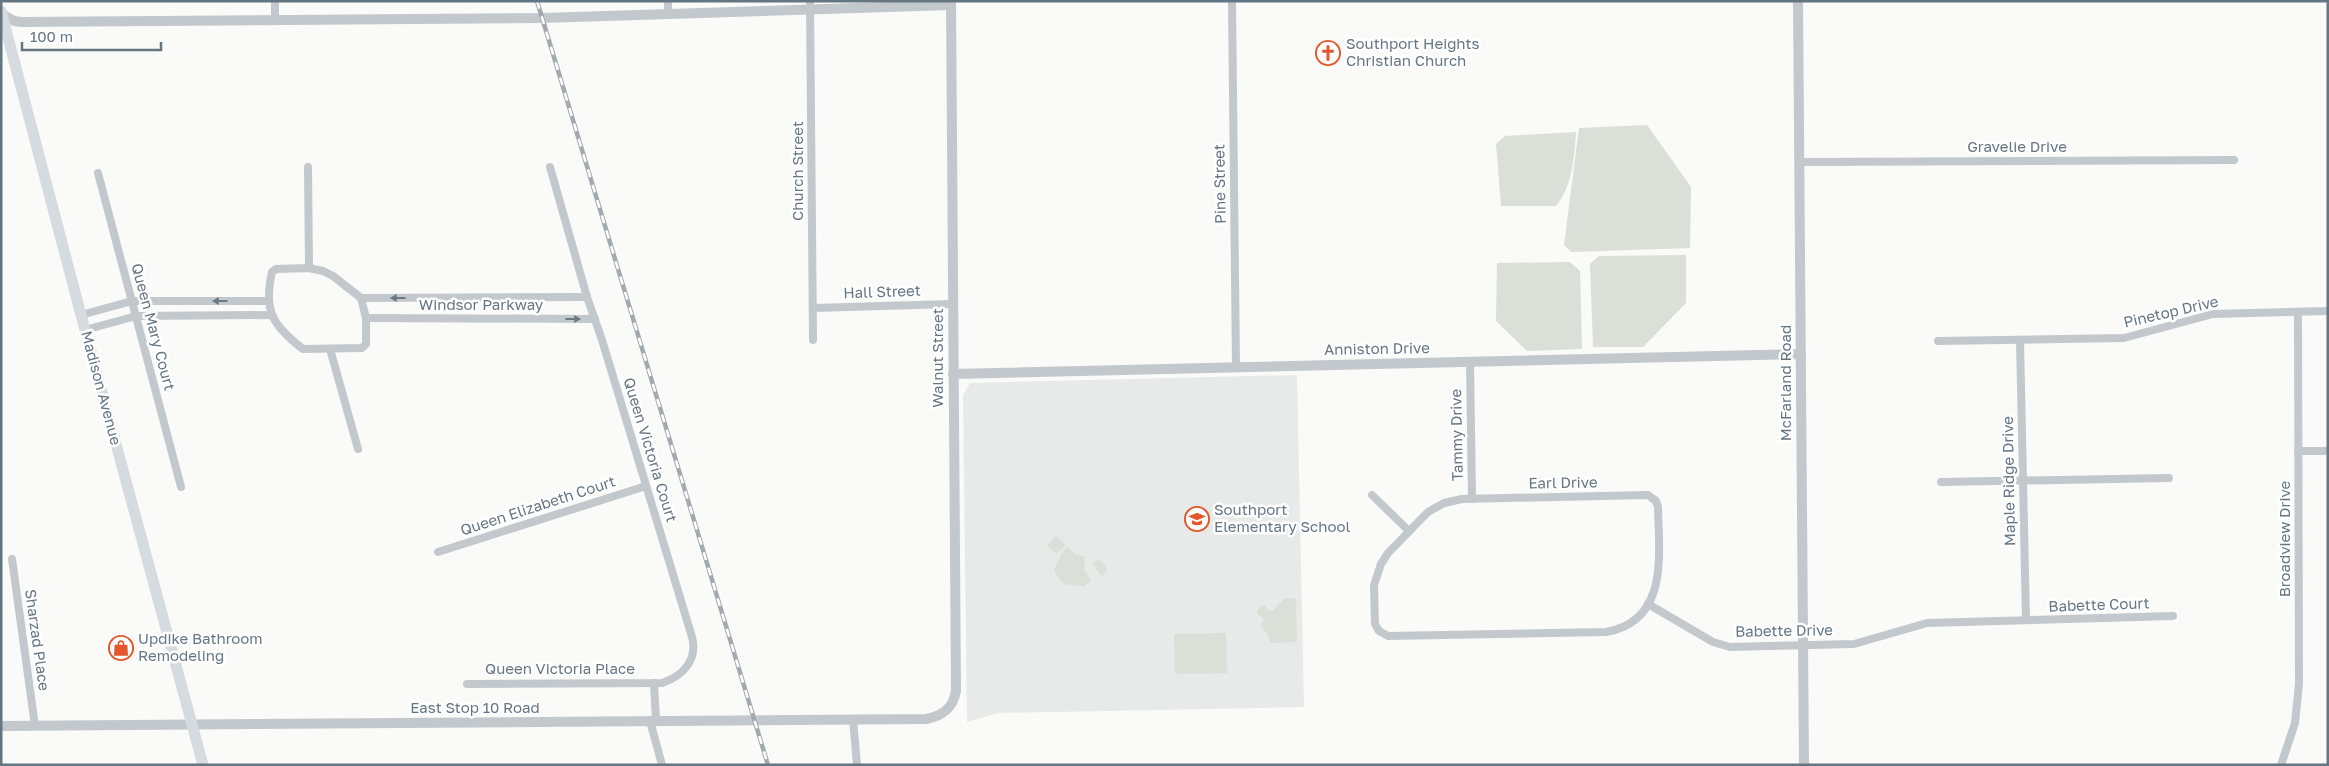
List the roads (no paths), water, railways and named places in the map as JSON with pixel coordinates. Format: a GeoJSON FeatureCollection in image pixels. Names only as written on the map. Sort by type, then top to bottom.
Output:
{"type":"FeatureCollection","features":[{"type":"Feature","properties":{"kind":"main road","name":"Madison Avenue"},"geometry":{"type":"LineString","coordinates":[[2,12],[85,330],[203,765]]}},
{"type":"Feature","properties":{"kind":"street"},"geometry":{"type":"LineString","coordinates":[[275,1],[275,20]]}},
{"type":"Feature","properties":{"kind":"street"},"geometry":{"type":"LineString","coordinates":[[668,1],[668,14]]}},
{"type":"Feature","properties":{"kind":"street","name":"Pine Street"},"geometry":{"type":"LineString","coordinates":[[1232,1],[1236,367]]}},
{"type":"Feature","properties":{"kind":"street","name":"McFarland Road"},"geometry":{"type":"LineString","coordinates":[[1798,1],[1804,765]]}},
{"type":"Feature","properties":{"kind":"street"},"geometry":{"type":"LineString","coordinates":[[2,12],[14,21],[21,22],[542,18],[668,14],[810,5],[951,3]]}},
{"type":"Feature","properties":{"kind":"street","name":"Walnut Street"},"geometry":{"type":"LineString","coordinates":[[947,711],[953,702],[956,691],[951,3]]}},
{"type":"Feature","properties":{"kind":"street","name":"Church Street"},"geometry":{"type":"LineString","coordinates":[[810,5],[813,340]]}},
{"type":"Feature","properties":{"kind":"street","name":"Gravelie Drive"},"geometry":{"type":"LineString","coordinates":[[1800,162],[2234,160]]}},
{"type":"Feature","properties":{"kind":"street"},"geometry":{"type":"LineString","coordinates":[[308,167],[309,268]]}},
{"type":"Feature","properties":{"kind":"street","name":"Queen Victoria Court"},"geometry":{"type":"LineString","coordinates":[[550,168],[587,297],[694,646],[689,664],[679,675],[669,681],[654,683]]}},
{"type":"Feature","properties":{"kind":"street","name":"Queen Mary Court"},"geometry":{"type":"LineString","coordinates":[[98,173],[181,487]]}},
{"type":"Feature","properties":{"kind":"street"},"geometry":{"type":"LineString","coordinates":[[309,268],[328,273],[361,298],[366,318],[365,346],[361,349],[303,349],[274,323],[269,300],[274,270],[309,268]]}},
{"type":"Feature","properties":{"kind":"street","name":"Windsor Parkway"},"geometry":{"type":"LineString","coordinates":[[361,298],[587,297]]}},
{"type":"Feature","properties":{"kind":"street"},"geometry":{"type":"LineString","coordinates":[[81,315],[132,301],[269,300]]}},
{"type":"Feature","properties":{"kind":"street","name":"Hall Street"},"geometry":{"type":"LineString","coordinates":[[813,308],[952,304]]}},
{"type":"Feature","properties":{"kind":"street","name":"Pinetop Drive"},"geometry":{"type":"LineString","coordinates":[[1938,341],[2124,338],[2213,314],[2328,311]]}},
{"type":"Feature","properties":{"kind":"street","name":"Broadview Drive"},"geometry":{"type":"LineString","coordinates":[[2282,765],[2295,723],[2299,694],[2298,312]]}},
{"type":"Feature","properties":{"kind":"street"},"geometry":{"type":"LineString","coordinates":[[85,330],[136,316],[271,315]]}},
{"type":"Feature","properties":{"kind":"street","name":"Windsor Parkway"},"geometry":{"type":"LineString","coordinates":[[366,318],[595,319]]}},
{"type":"Feature","properties":{"kind":"street","name":"Maple Ridge Drive"},"geometry":{"type":"LineString","coordinates":[[2020,340],[2026,620]]}},
{"type":"Feature","properties":{"kind":"street"},"geometry":{"type":"LineString","coordinates":[[330,349],[358,449]]}},
{"type":"Feature","properties":{"kind":"street","name":"Anniston Drive"},"geometry":{"type":"LineString","coordinates":[[953,374],[1801,354]]}},
{"type":"Feature","properties":{"kind":"street","name":"Tammy Drive"},"geometry":{"type":"LineString","coordinates":[[1470,362],[1472,499],[1458,500],[1436,507],[1383,560],[1376,577],[1375,624],[1380,633],[1388,636],[1606,632],[1627,625],[1638,617],[1648,604]]}},
{"type":"Feature","properties":{"kind":"street"},"geometry":{"type":"LineString","coordinates":[[2298,451],[2328,450]]}},
{"type":"Feature","properties":{"kind":"street"},"geometry":{"type":"LineString","coordinates":[[1941,482],[2169,478]]}},
{"type":"Feature","properties":{"kind":"street","name":"Queen Elizabeth Court"},"geometry":{"type":"LineString","coordinates":[[438,552],[646,486]]}},
{"type":"Feature","properties":{"kind":"street"},"geometry":{"type":"LineString","coordinates":[[1372,495],[1410,531]]}},
{"type":"Feature","properties":{"kind":"street","name":"Earl Drive"},"geometry":{"type":"LineString","coordinates":[[1472,499],[1648,495],[1653,498],[1658,507],[1659,568],[1655,589],[1648,604]]}},
{"type":"Feature","properties":{"kind":"street","name":"Sharzad Place"},"geometry":{"type":"LineString","coordinates":[[12,559],[35,726]]}},
{"type":"Feature","properties":{"kind":"street","name":"Babette Drive"},"geometry":{"type":"LineString","coordinates":[[1648,604],[1712,642],[1726,646],[1854,644],[1927,623],[2026,620]]}},
{"type":"Feature","properties":{"kind":"street","name":"Babette Court"},"geometry":{"type":"LineString","coordinates":[[2026,620],[2173,616]]}},
{"type":"Feature","properties":{"kind":"street"},"geometry":{"type":"LineString","coordinates":[[654,683],[653,721],[662,765]]}},
{"type":"Feature","properties":{"kind":"street","name":"Queen Victoria Place"},"geometry":{"type":"LineString","coordinates":[[467,684],[654,683]]}},
{"type":"Feature","properties":{"kind":"street","name":"East Stop 10 Road"},"geometry":{"type":"LineString","coordinates":[[1,726],[926,719],[934,718],[947,711]]}},
{"type":"Feature","properties":{"kind":"street"},"geometry":{"type":"LineString","coordinates":[[853,719],[857,765]]}},
{"type":"Feature","properties":{"kind":"railway"},"geometry":{"type":"LineString","coordinates":[[537,1],[768,765]]}},
{"type":"Feature","properties":{"kind":"place","name":"Southport Heights Christian Church"},"geometry":{"type":"Point","coordinates":[1328,53]}},
{"type":"Feature","properties":{"kind":"place","name":"Southport Elementary School"},"geometry":{"type":"Point","coordinates":[1197,519]}},
{"type":"Feature","properties":{"kind":"place","name":"Updike Bathroom Remodeling"},"geometry":{"type":"Point","coordinates":[121,648]}}]}
